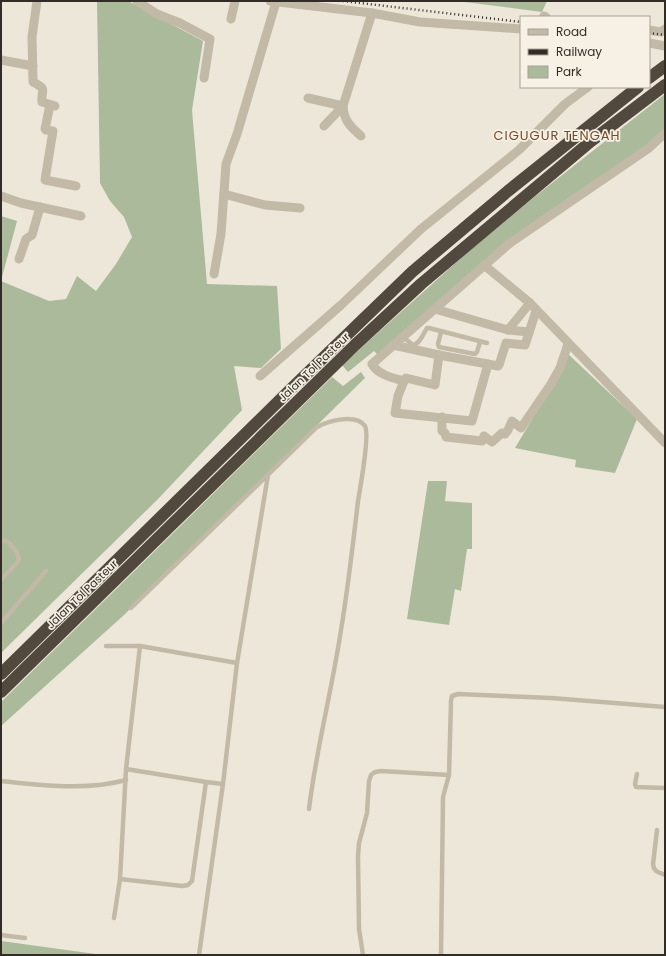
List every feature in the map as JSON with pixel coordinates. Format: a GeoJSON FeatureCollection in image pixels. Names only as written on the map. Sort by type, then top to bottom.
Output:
{"type":"FeatureCollection","features":[{"type":"Feature","properties":{"kind":"highway"},"geometry":{"type":"LineString","coordinates":[[650,77],[665,66]]}},
{"type":"Feature","properties":{"kind":"highway","name":"Jalan Tol Pasteur"},"geometry":{"type":"LineString","coordinates":[[1,692],[355,345],[410,294],[590,142],[665,85]]}},
{"type":"Feature","properties":{"kind":"highway","name":"Jalan Tol Pasteur"},"geometry":{"type":"LineString","coordinates":[[1,674],[412,272],[514,186],[637,88]]}},
{"type":"Feature","properties":{"kind":"street"},"geometry":{"type":"LineString","coordinates":[[36,1],[32,37],[33,82],[41,85],[43,88],[42,102],[52,105],[45,129],[53,131],[46,180],[76,186]]}},
{"type":"Feature","properties":{"kind":"street"},"geometry":{"type":"LineString","coordinates":[[136,1],[157,14],[180,23],[210,39],[204,78]]}},
{"type":"Feature","properties":{"kind":"street"},"geometry":{"type":"LineString","coordinates":[[231,19],[235,1]]}},
{"type":"Feature","properties":{"kind":"street"},"geometry":{"type":"LineString","coordinates":[[214,274],[221,234],[226,164],[237,134],[273,1],[372,13],[420,22],[520,30]]}},
{"type":"Feature","properties":{"kind":"street"},"geometry":{"type":"LineString","coordinates":[[324,126],[343,106],[372,13]]}},
{"type":"Feature","properties":{"kind":"street"},"geometry":{"type":"LineString","coordinates":[[650,30],[661,32],[665,29]]}},
{"type":"Feature","properties":{"kind":"street"},"geometry":{"type":"LineString","coordinates":[[650,43],[665,46]]}},
{"type":"Feature","properties":{"kind":"street"},"geometry":{"type":"LineString","coordinates":[[1,60],[32,66]]}},
{"type":"Feature","properties":{"kind":"street"},"geometry":{"type":"LineString","coordinates":[[260,376],[341,305],[421,229],[519,150],[565,104],[587,88]]}},
{"type":"Feature","properties":{"kind":"street"},"geometry":{"type":"LineString","coordinates":[[308,98],[343,106]]}},
{"type":"Feature","properties":{"kind":"street"},"geometry":{"type":"LineString","coordinates":[[343,106],[348,124],[360,136]]}},
{"type":"Feature","properties":{"kind":"street"},"geometry":{"type":"LineString","coordinates":[[404,381],[384,374],[375,369],[372,364],[510,243],[649,148],[665,133]]}},
{"type":"Feature","properties":{"kind":"street"},"geometry":{"type":"LineString","coordinates":[[224,194],[265,205],[300,208]]}},
{"type":"Feature","properties":{"kind":"street"},"geometry":{"type":"LineString","coordinates":[[1,196],[40,207],[81,216]]}},
{"type":"Feature","properties":{"kind":"street"},"geometry":{"type":"LineString","coordinates":[[19,259],[26,239],[32,235],[40,207]]}},
{"type":"Feature","properties":{"kind":"street"},"geometry":{"type":"LineString","coordinates":[[484,265],[530,303],[536,311],[665,443]]}},
{"type":"Feature","properties":{"kind":"street"},"geometry":{"type":"LineString","coordinates":[[508,330],[530,303]]}},
{"type":"Feature","properties":{"kind":"street"},"geometry":{"type":"LineString","coordinates":[[435,309],[508,330],[529,332]]}},
{"type":"Feature","properties":{"kind":"street"},"geometry":{"type":"LineString","coordinates":[[393,345],[499,366],[506,344],[525,345],[536,311]]}},
{"type":"Feature","properties":{"kind":"street"},"geometry":{"type":"LineString","coordinates":[[442,417],[442,431],[445,433],[446,437],[482,441],[484,436],[492,442],[508,430],[512,421],[521,428],[554,379],[560,368],[568,344]]}},
{"type":"Feature","properties":{"kind":"street"},"geometry":{"type":"LineString","coordinates":[[439,355],[435,385],[406,378],[398,396],[395,413],[472,420],[488,364]]}},
{"type":"Feature","properties":{"kind":"lane"},"geometry":{"type":"LineString","coordinates":[[403,337],[415,345],[419,342],[428,328],[487,343]]}},
{"type":"Feature","properties":{"kind":"lane"},"geometry":{"type":"LineString","coordinates":[[441,332],[438,344],[439,347],[475,354],[480,342]]}},
{"type":"Feature","properties":{"kind":"lane"},"geometry":{"type":"LineString","coordinates":[[131,608],[268,475],[316,426],[326,422],[350,420],[360,422],[365,427],[366,435],[364,463],[341,630],[309,809]]}},
{"type":"Feature","properties":{"kind":"lane"},"geometry":{"type":"LineString","coordinates":[[199,955],[223,784],[237,663],[268,475]]}},
{"type":"Feature","properties":{"kind":"lane"},"geometry":{"type":"LineString","coordinates":[[1,540],[5,540],[9,543],[16,551],[19,559],[1,580]]}},
{"type":"Feature","properties":{"kind":"lane"},"geometry":{"type":"LineString","coordinates":[[1,623],[46,571]]}},
{"type":"Feature","properties":{"kind":"lane"},"geometry":{"type":"LineString","coordinates":[[106,646],[140,646],[237,663]]}},
{"type":"Feature","properties":{"kind":"lane"},"geometry":{"type":"LineString","coordinates":[[114,918],[120,879],[126,769],[140,646]]}},
{"type":"Feature","properties":{"kind":"lane"},"geometry":{"type":"LineString","coordinates":[[441,955],[443,797],[449,775],[452,696],[458,694],[551,698],[665,707]]}},
{"type":"Feature","properties":{"kind":"lane"},"geometry":{"type":"LineString","coordinates":[[126,769],[223,784]]}},
{"type":"Feature","properties":{"kind":"lane"},"geometry":{"type":"LineString","coordinates":[[363,955],[359,929],[358,856],[359,843],[367,813],[369,781],[371,775],[375,772],[381,771],[449,775]]}},
{"type":"Feature","properties":{"kind":"lane"},"geometry":{"type":"LineString","coordinates":[[637,774],[635,784],[636,787],[665,788]]}},
{"type":"Feature","properties":{"kind":"lane"},"geometry":{"type":"LineString","coordinates":[[1,781],[67,786],[108,785],[126,780]]}},
{"type":"Feature","properties":{"kind":"lane"},"geometry":{"type":"LineString","coordinates":[[120,879],[182,886],[188,885],[192,881],[206,782]]}},
{"type":"Feature","properties":{"kind":"lane"},"geometry":{"type":"LineString","coordinates":[[657,830],[653,864],[654,870],[665,874]]}},
{"type":"Feature","properties":{"kind":"lane"},"geometry":{"type":"LineString","coordinates":[[1,935],[25,938]]}},
{"type":"Feature","properties":{"kind":"green space"},"geometry":{"type":"Polygon","coordinates":[[[97,1],[128,1],[203,41],[192,110],[207,284],[277,286],[281,349],[261,368],[234,366],[242,410],[159,498],[1,653],[1,281],[49,301],[66,299],[77,276],[96,291],[116,264],[132,237],[124,217],[110,201],[100,183],[97,1]]]}},
{"type":"Feature","properties":{"kind":"green space"},"geometry":{"type":"Polygon","coordinates":[[[457,1],[547,1],[542,12],[457,1]]]}},
{"type":"Feature","properties":{"kind":"green space"},"geometry":{"type":"Polygon","coordinates":[[[665,94],[665,129],[642,149],[548,212],[378,355],[374,351],[348,372],[342,365],[490,232],[665,94]]]}},
{"type":"Feature","properties":{"kind":"green space"},"geometry":{"type":"Polygon","coordinates":[[[1,216],[17,221],[1,281],[1,216]]]}},
{"type":"Feature","properties":{"kind":"green space"},"geometry":{"type":"Polygon","coordinates":[[[567,353],[637,419],[615,473],[575,467],[576,460],[515,448],[562,369],[567,353]]]}},
{"type":"Feature","properties":{"kind":"green space"},"geometry":{"type":"Polygon","coordinates":[[[361,372],[365,378],[124,615],[1,726],[1,702],[332,377],[343,386],[361,372]]]}},
{"type":"Feature","properties":{"kind":"green space"},"geometry":{"type":"Polygon","coordinates":[[[428,481],[447,481],[445,501],[472,503],[472,549],[467,549],[461,591],[455,589],[449,625],[407,619],[428,481]]]}},
{"type":"Feature","properties":{"kind":"green space"},"geometry":{"type":"Polygon","coordinates":[[[1,941],[103,955],[1,955],[1,941]]]}},
{"type":"Feature","properties":{"kind":"railway"},"geometry":{"type":"LineString","coordinates":[[343,1],[520,22]]}},
{"type":"Feature","properties":{"kind":"railway"},"geometry":{"type":"LineString","coordinates":[[650,33],[665,35]]}},
{"type":"Feature","properties":{"kind":"district","name":"CIGUGUR TENGAH"},"geometry":{"type":"Point","coordinates":[557,135]}}]}
